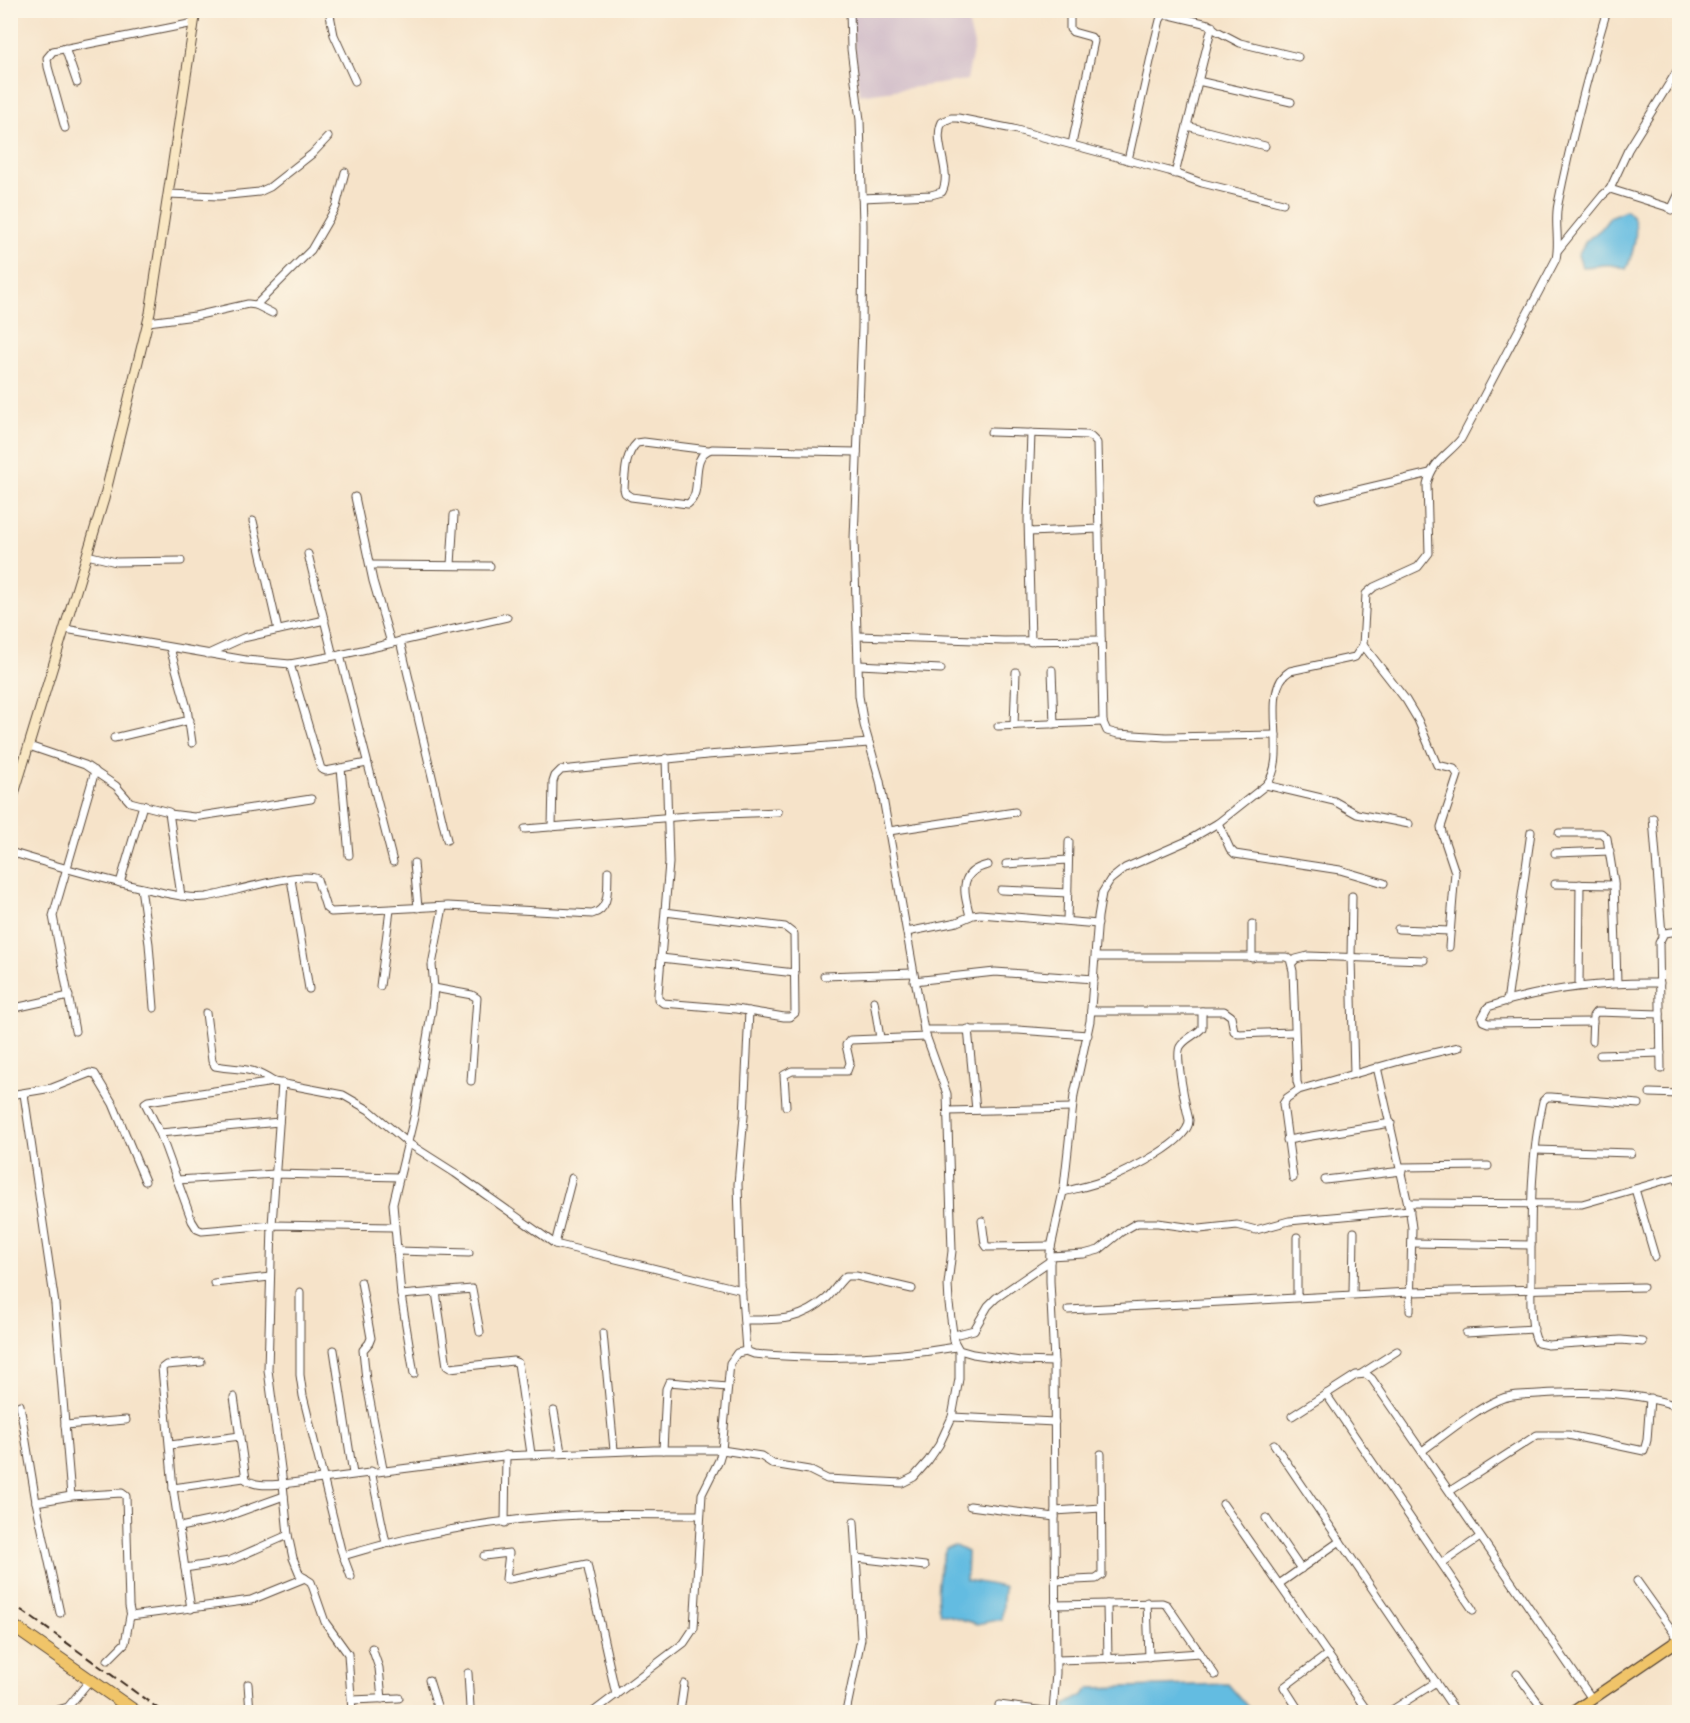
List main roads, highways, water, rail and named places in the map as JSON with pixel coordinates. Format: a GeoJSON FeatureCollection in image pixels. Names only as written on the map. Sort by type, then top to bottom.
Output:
{"type":"FeatureCollection","features":[{"type":"Feature","properties":{"kind":"highway"},"geometry":{"type":"LineString","coordinates":[[10,1624],[136,1713]]}},
{"type":"Feature","properties":{"kind":"main road"},"geometry":{"type":"LineString","coordinates":[[1573,1713],[1679,1640]]}},
{"type":"Feature","properties":{"kind":"water"},"geometry":{"type":"Polygon","coordinates":[[[1626,210],[1633,217],[1636,228],[1633,251],[1626,269],[1610,265],[1582,267],[1578,255],[1586,241],[1601,229],[1611,216],[1626,210]]]}},
{"type":"Feature","properties":{"kind":"water"},"geometry":{"type":"Polygon","coordinates":[[[955,1546],[967,1552],[966,1580],[1004,1587],[1002,1619],[977,1624],[940,1613],[937,1589],[941,1563],[946,1548],[955,1546]]]}},
{"type":"Feature","properties":{"kind":"water"},"geometry":{"type":"Polygon","coordinates":[[[1228,1684],[1252,1712],[1066,1712],[1065,1705],[1082,1696],[1090,1688],[1228,1684]]]}},
{"type":"Feature","properties":{"kind":"railway"},"geometry":{"type":"LineString","coordinates":[[10,1602],[163,1712]]}}]}
